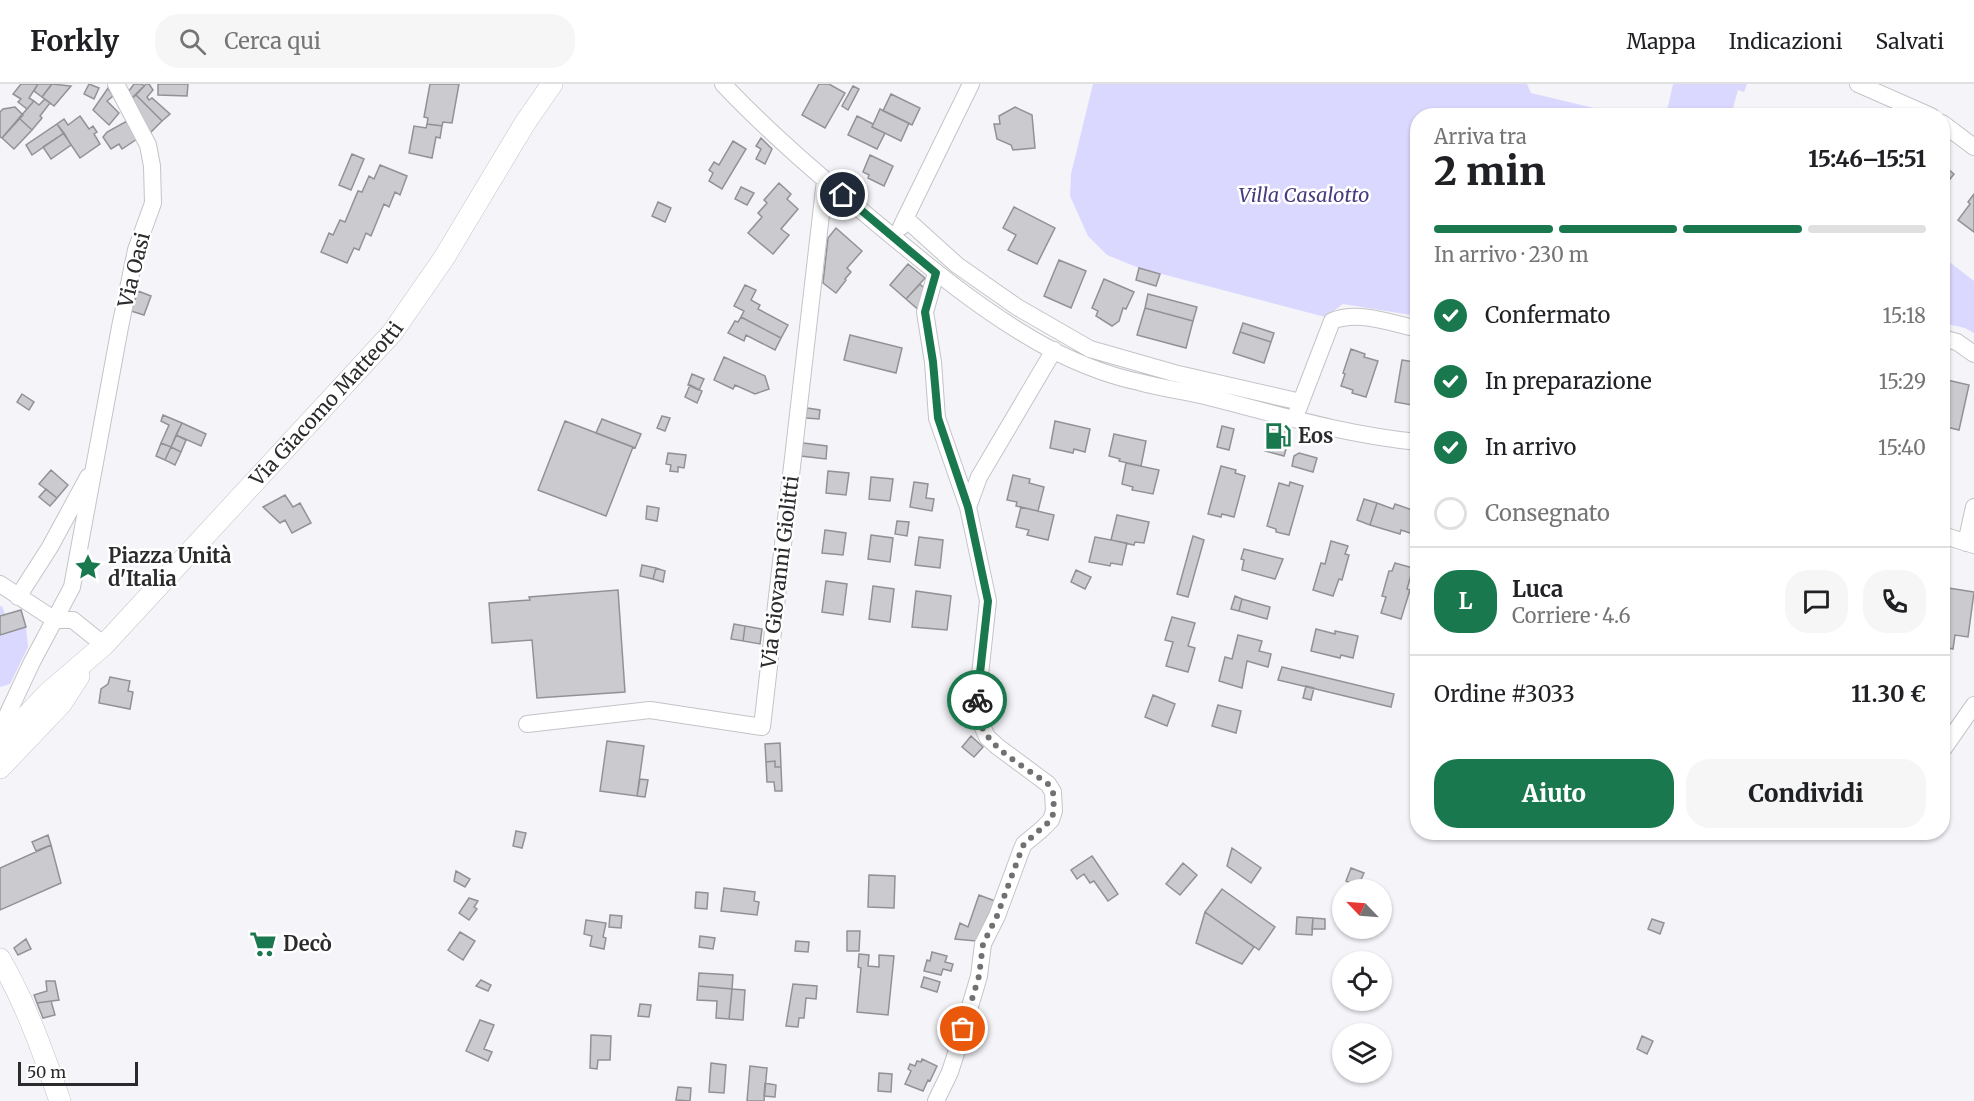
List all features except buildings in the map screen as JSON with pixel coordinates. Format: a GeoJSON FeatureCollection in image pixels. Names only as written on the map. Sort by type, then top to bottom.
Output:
{"type":"FeatureCollection","features":[{"type":"Feature","properties":{"kind":"main road"},"geometry":{"type":"LineString","coordinates":[[525,123],[539,84]]}},
{"type":"Feature","properties":{"kind":"main road"},"geometry":{"type":"LineString","coordinates":[[525,123],[552,84]]}},
{"type":"Feature","properties":{"kind":"main road","name":"Via Giacomo Matteotti"},"geometry":{"type":"LineString","coordinates":[[99,651],[392,333],[444,258],[525,123]]}},
{"type":"Feature","properties":{"kind":"main road"},"geometry":{"type":"LineString","coordinates":[[1,743],[48,693],[99,651]]}},
{"type":"Feature","properties":{"kind":"main road"},"geometry":{"type":"LineString","coordinates":[[0,768],[61,704],[99,651]]}},
{"type":"Feature","properties":{"kind":"main road"},"geometry":{"type":"LineString","coordinates":[[0,959],[15,985],[34,1028],[60,1101]]}},
{"type":"Feature","properties":{"kind":"street","name":"Via Oasi"},"geometry":{"type":"LineString","coordinates":[[1,743],[2,726],[32,662],[72,587],[136,250],[153,203],[152,166],[148,145],[116,84]]}},
{"type":"Feature","properties":{"kind":"street"},"geometry":{"type":"LineString","coordinates":[[723,84],[795,155],[936,273],[995,315],[1054,351],[1090,367],[1137,382],[1199,394],[1337,430],[1410,441]]}},
{"type":"Feature","properties":{"kind":"street"},"geometry":{"type":"LineString","coordinates":[[896,239],[971,84]]}},
{"type":"Feature","properties":{"kind":"street"},"geometry":{"type":"LineString","coordinates":[[1858,84],[1913,108]]}},
{"type":"Feature","properties":{"kind":"street"},"geometry":{"type":"LineString","coordinates":[[1950,129],[1974,147]]}},
{"type":"Feature","properties":{"kind":"street","name":"Via Giovanni Giolitti"},"geometry":{"type":"LineString","coordinates":[[527,724],[650,710],[762,727],[825,180]]}},
{"type":"Feature","properties":{"kind":"street"},"geometry":{"type":"LineString","coordinates":[[906,219],[957,265],[1017,307],[1090,349],[1174,373],[1301,402]]}},
{"type":"Feature","properties":{"kind":"street"},"geometry":{"type":"LineString","coordinates":[[936,273],[925,312],[933,362],[938,418],[968,507],[988,601],[976,712],[987,737],[1048,784],[1055,801],[1051,820],[1024,844],[997,916],[983,944],[979,976],[958,1047],[950,1072],[936,1101]]}},
{"type":"Feature","properties":{"kind":"street"},"geometry":{"type":"LineString","coordinates":[[1294,418],[1332,321],[1343,316],[1358,316],[1410,327]]}},
{"type":"Feature","properties":{"kind":"street"},"geometry":{"type":"LineString","coordinates":[[1950,340],[1957,342],[1974,354]]}},
{"type":"Feature","properties":{"kind":"street"},"geometry":{"type":"LineString","coordinates":[[968,507],[979,477],[1054,351]]}},
{"type":"Feature","properties":{"kind":"street"},"geometry":{"type":"LineString","coordinates":[[18,597],[50,547],[96,463]]}},
{"type":"Feature","properties":{"kind":"street"},"geometry":{"type":"LineString","coordinates":[[1950,538],[1970,544],[1974,507]]}},
{"type":"Feature","properties":{"kind":"street"},"geometry":{"type":"LineString","coordinates":[[0,584],[55,620],[73,620],[99,651]]}},
{"type":"Feature","properties":{"kind":"street"},"geometry":{"type":"LineString","coordinates":[[1950,739],[1974,705]]}},
{"type":"Feature","properties":{"kind":"green space","name":"Villa Casalotto"},"geometry":{"type":"Polygon","coordinates":[[[1093,84],[1527,84],[1531,93],[1594,108],[1410,108],[1410,315],[1343,304],[1325,317],[1139,268],[1107,255],[1088,236],[1070,196],[1071,174],[1093,84]]]}},
{"type":"Feature","properties":{"kind":"green space"},"geometry":{"type":"Polygon","coordinates":[[[1673,84],[1747,84],[1744,92],[1738,90],[1733,108],[1668,108],[1673,84]]]}},
{"type":"Feature","properties":{"kind":"green space"},"geometry":{"type":"Polygon","coordinates":[[[1950,262],[1974,281],[1974,333],[1950,325],[1950,262]]]}},
{"type":"Feature","properties":{"kind":"green space"},"geometry":{"type":"Polygon","coordinates":[[[0,606],[5,614],[21,610],[28,647],[10,684],[0,687],[0,606]]]}},
{"type":"Feature","properties":{"kind":"way so far"},"geometry":{"type":"LineString","coordinates":[[963,1029],[979,976],[983,944],[997,916],[1024,844],[1051,820],[1055,801],[1048,784],[987,737],[976,712],[977,700]]}},
{"type":"Feature","properties":{"kind":"place","name":"Eos"},"geometry":{"type":"Point","coordinates":[1278,436]}},
{"type":"Feature","properties":{"kind":"place","name":"Piazza Unità d'Italia"},"geometry":{"type":"Point","coordinates":[88,567]}},
{"type":"Feature","properties":{"kind":"place","name":"Decò"},"geometry":{"type":"Point","coordinates":[263,944]}},
{"type":"Feature","properties":{"kind":"route"},"geometry":{"type":"LineString","coordinates":[[843,195],[936,273],[925,312],[933,362],[938,418],[968,507],[988,601],[977,700]]}}]}
